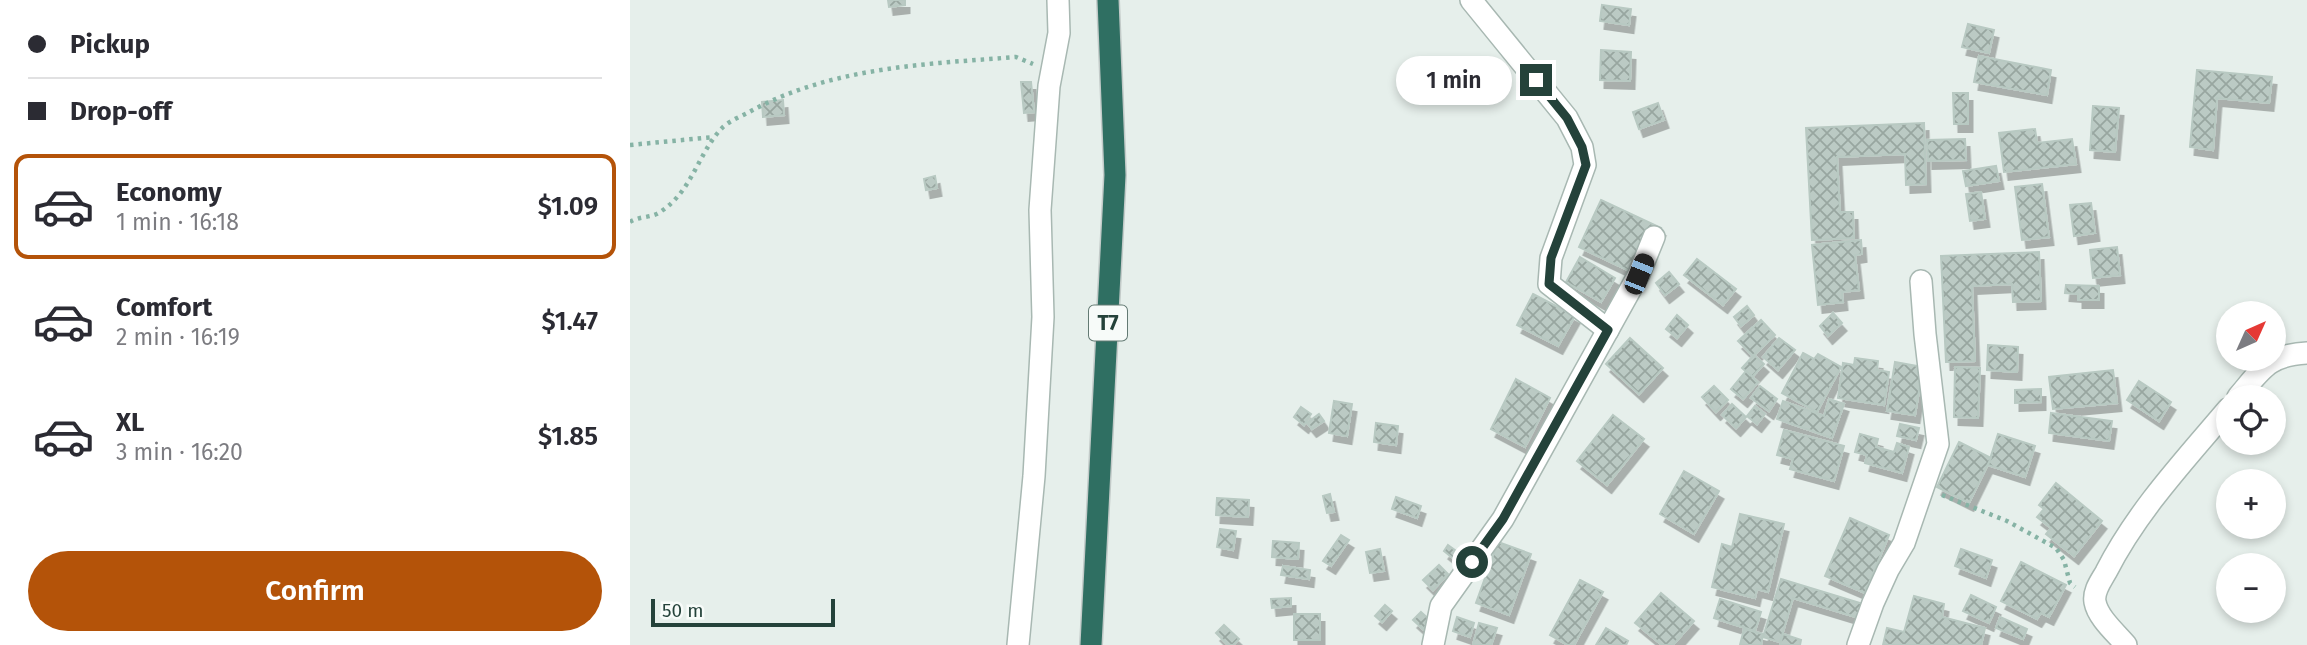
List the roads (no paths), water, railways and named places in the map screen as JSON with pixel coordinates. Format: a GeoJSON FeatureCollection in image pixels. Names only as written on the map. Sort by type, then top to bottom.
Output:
{"type":"FeatureCollection","features":[{"type":"Feature","properties":{"kind":"highway","name":"T7"},"geometry":{"type":"LineString","coordinates":[[1091,645],[1115,175],[1108,0]]}},
{"type":"Feature","properties":{"kind":"street"},"geometry":{"type":"LineString","coordinates":[[1018,645],[1034,476],[1043,330],[1040,210],[1049,86],[1059,33],[1058,0]]}},
{"type":"Feature","properties":{"kind":"street"},"geometry":{"type":"LineString","coordinates":[[1471,0],[1567,118],[1582,147],[1586,165],[1551,258],[1549,284],[1608,330]]}},
{"type":"Feature","properties":{"kind":"street"},"geometry":{"type":"LineString","coordinates":[[1433,645],[1441,606],[1503,519],[1639,274],[1654,237]]}},
{"type":"Feature","properties":{"kind":"street"},"geometry":{"type":"LineString","coordinates":[[1858,645],[1872,603],[1904,543],[1938,444],[1921,281]]}},
{"type":"Feature","properties":{"kind":"street"},"geometry":{"type":"LineString","coordinates":[[2248,385],[2263,367],[2285,354],[2307,353]]}},
{"type":"Feature","properties":{"kind":"street"},"geometry":{"type":"LineString","coordinates":[[2126,645],[2110,628],[2095,603],[2095,593],[2117,550],[2140,514],[2216,423]]}}]}
